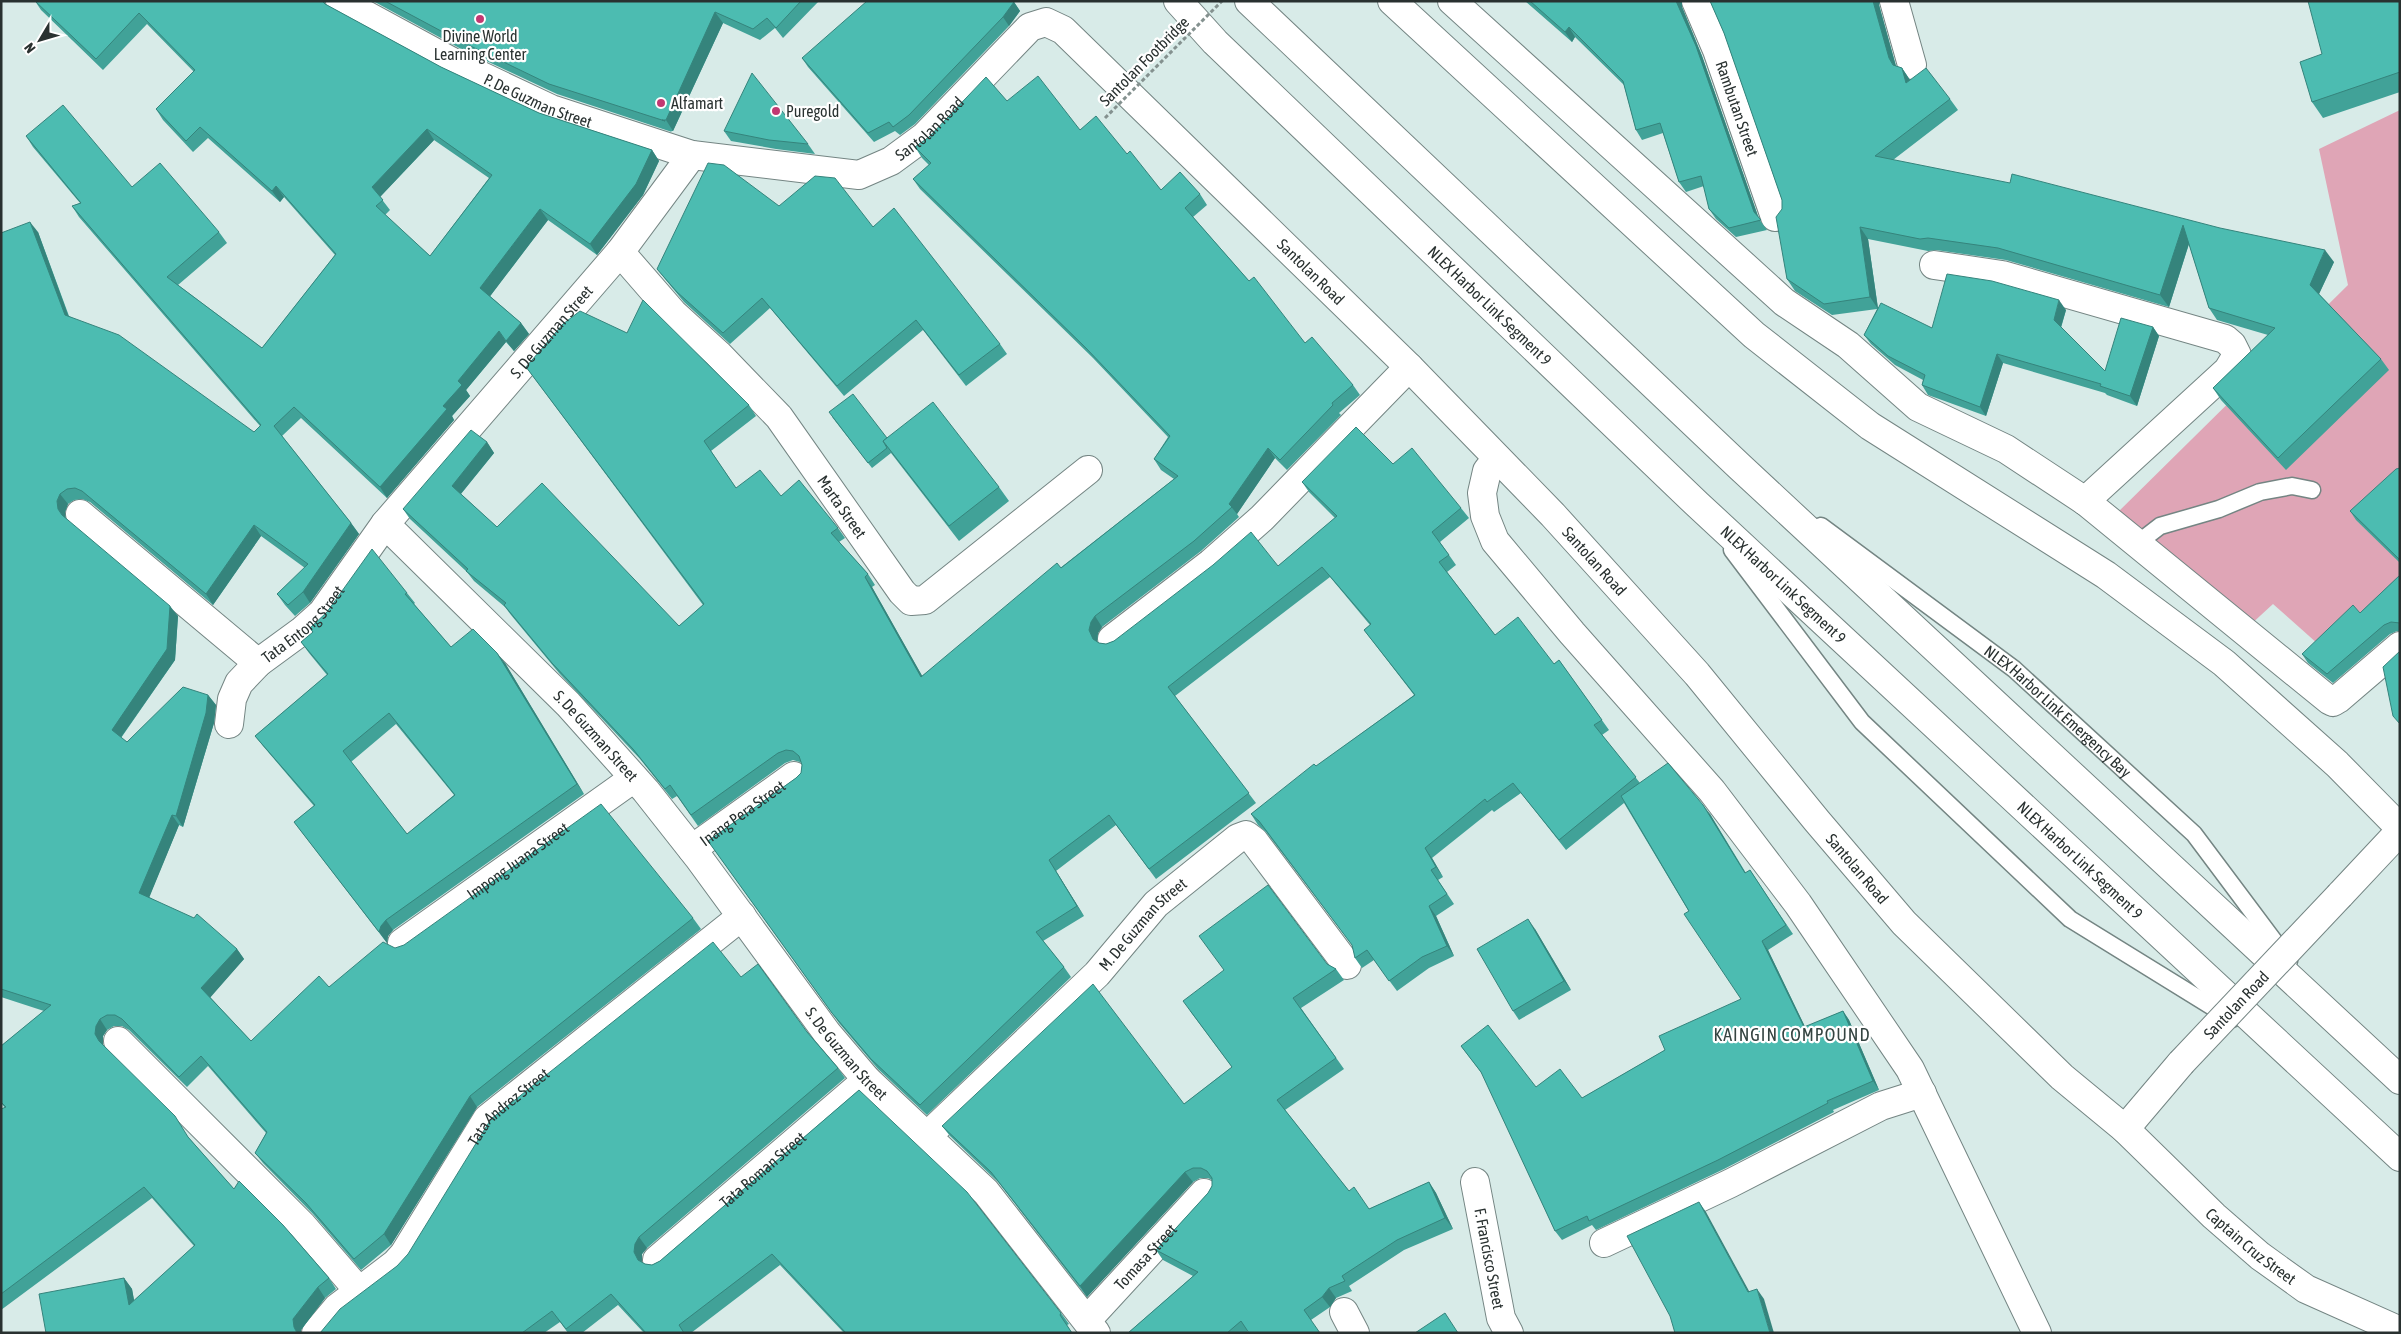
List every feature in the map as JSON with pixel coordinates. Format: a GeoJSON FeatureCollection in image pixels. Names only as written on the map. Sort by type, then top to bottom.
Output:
{"type":"FeatureCollection","features":[{"type":"Feature","properties":{"kind":"main road","name":"P. De Guzman Street"},"geometry":{"type":"LineString","coordinates":[[340,1],[456,64],[551,109],[692,155]]}},
{"type":"Feature","properties":{"kind":"main road","name":"NLEX Harbor Link Segment 9"},"geometry":{"type":"LineString","coordinates":[[1178,1],[1222,49],[1697,504],[2400,1157]]}},
{"type":"Feature","properties":{"kind":"main road"},"geometry":{"type":"LineString","coordinates":[[1249,1],[1739,466],[2400,1080]]}},
{"type":"Feature","properties":{"kind":"main road","name":"Santolan Road"},"geometry":{"type":"LineString","coordinates":[[692,155],[858,175],[891,161],[925,136],[1030,27],[1046,22],[1063,30],[1409,367],[1553,515],[1697,674],[1904,924],[2062,1077],[2125,1128],[2181,1063],[2400,829],[2337,764],[2224,663],[2106,575],[1870,426],[1754,336],[1392,1]]}},
{"type":"Feature","properties":{"kind":"main road"},"geometry":{"type":"LineString","coordinates":[[1452,1],[1784,302],[1848,345],[1918,407],[2006,449],[2085,501],[2333,702],[2400,646]]}},
{"type":"Feature","properties":{"kind":"main road","name":"Rambutan Street"},"geometry":{"type":"LineString","coordinates":[[1696,1],[1717,50],[1775,217]]}},
{"type":"Feature","properties":{"kind":"main road"},"geometry":{"type":"LineString","coordinates":[[1894,1],[1912,65]]}},
{"type":"Feature","properties":{"kind":"main road","name":"S. De Guzman Street"},"geometry":{"type":"LineString","coordinates":[[692,155],[620,252],[384,524],[568,704],[634,778],[692,849],[827,1034],[867,1080],[986,1192],[1091,1326]]}},
{"type":"Feature","properties":{"kind":"main road","name":"Marta Street"},"geometry":{"type":"LineString","coordinates":[[620,252],[673,313],[718,354],[779,417],[902,592],[911,601],[925,600],[1088,470]]}},
{"type":"Feature","properties":{"kind":"main road"},"geometry":{"type":"LineString","coordinates":[[1934,265],[2002,275],[2225,339],[2232,346],[2237,355],[2228,370],[2085,501]]}},
{"type":"Feature","properties":{"kind":"main road"},"geometry":{"type":"LineString","coordinates":[[1112,640],[1211,562],[1262,518],[1409,367]]}},
{"type":"Feature","properties":{"kind":"main road"},"geometry":{"type":"LineString","coordinates":[[1497,458],[1487,471],[1482,493],[1485,516],[1495,541],[1572,633],[1712,791],[1798,904],[1910,1070],[2037,1333]]}},
{"type":"Feature","properties":{"kind":"main road"},"geometry":{"type":"LineString","coordinates":[[80,514],[258,663]]}},
{"type":"Feature","properties":{"kind":"main road","name":"Tata Entong Street"},"geometry":{"type":"LineString","coordinates":[[230,724],[232,699],[239,684],[258,663],[322,613],[384,524]]}},
{"type":"Feature","properties":{"kind":"main road","name":"Inang Pera Street"},"geometry":{"type":"LineString","coordinates":[[692,849],[794,776]]}},
{"type":"Feature","properties":{"kind":"main road","name":"Impong Juana Street"},"geometry":{"type":"LineString","coordinates":[[402,943],[634,778]]}},
{"type":"Feature","properties":{"kind":"main road","name":"M. De Guzman Street"},"geometry":{"type":"LineString","coordinates":[[926,1136],[1097,974],[1156,904],[1238,838],[1246,836],[1254,841],[1347,965]]}},
{"type":"Feature","properties":{"kind":"main road","name":"Tata Andrez Street"},"geometry":{"type":"LineString","coordinates":[[316,1333],[337,1308],[395,1264],[404,1254],[486,1119],[742,916]]}},
{"type":"Feature","properties":{"kind":"main road"},"geometry":{"type":"LineString","coordinates":[[118,1041],[302,1225],[359,1291]]}},
{"type":"Feature","properties":{"kind":"main road","name":"Tata Roman Street"},"geometry":{"type":"LineString","coordinates":[[657,1260],[867,1080]]}},
{"type":"Feature","properties":{"kind":"main road"},"geometry":{"type":"LineString","coordinates":[[1604,1243],[1731,1183],[1881,1106],[1922,1093]]}},
{"type":"Feature","properties":{"kind":"main road","name":"Captain Cruz Street"},"geometry":{"type":"LineString","coordinates":[[2125,1128],[2214,1216],[2260,1256],[2306,1289],[2400,1331]]}},
{"type":"Feature","properties":{"kind":"main road","name":"F. Francisco Street"},"geometry":{"type":"LineString","coordinates":[[1475,1182],[1501,1318],[1509,1333]]}},
{"type":"Feature","properties":{"kind":"main road","name":"Tomasa Street"},"geometry":{"type":"LineString","coordinates":[[1091,1326],[1204,1193]]}},
{"type":"Feature","properties":{"kind":"lane","name":"NLEX Harbor Link Emergency Bay"},"geometry":{"type":"LineString","coordinates":[[1739,466],[2014,669],[2194,834],[2324,1009]]}},
{"type":"Feature","properties":{"kind":"lane"},"geometry":{"type":"LineString","coordinates":[[2138,543],[2160,526],[2219,509],[2260,492],[2292,486],[2312,490]]}},
{"type":"Feature","properties":{"kind":"lane"},"geometry":{"type":"LineString","coordinates":[[1697,504],[1862,722],[2070,919],[2288,1054]]}},
{"type":"Feature","properties":{"kind":"path","name":"Santolan Footbridge"},"geometry":{"type":"LineString","coordinates":[[1105,118],[1222,1]]}},
{"type":"Feature","properties":{"kind":"shaded area"},"geometry":{"type":"Polygon","coordinates":[[[2400,110],[2400,580],[2327,652],[2273,604],[2248,627],[2113,517],[2348,285],[2319,149],[2400,110]]]}},
{"type":"Feature","properties":{"kind":"building"},"geometry":{"type":"Polygon","coordinates":[[[35,1],[322,1],[441,67],[539,113],[652,150],[636,184],[590,244],[540,209],[480,288],[521,323],[506,341],[499,331],[458,381],[462,385],[443,406],[447,409],[380,487],[294,407],[274,426],[351,523],[303,592],[288,605],[277,594],[308,564],[254,525],[206,594],[82,491],[75,488],[67,489],[60,494],[57,501],[58,509],[62,515],[170,606],[167,649],[112,730],[127,742],[183,687],[208,695],[206,713],[176,816],[172,815],[139,893],[194,918],[197,914],[237,949],[201,988],[251,1041],[319,976],[329,987],[383,942],[395,948],[404,945],[601,804],[693,918],[470,1096],[384,1234],[354,1259],[306,1203],[255,1153],[267,1132],[201,1056],[179,1077],[122,1019],[115,1015],[107,1015],[100,1019],[96,1026],[95,1034],[99,1041],[175,1116],[188,1137],[234,1189],[239,1181],[283,1225],[329,1278],[318,1287],[293,1319],[297,1333],[46,1333],[39,1294],[124,1278],[129,1305],[195,1245],[144,1187],[1,1294],[1,1109],[6,1107],[1,1102],[1,1046],[51,1005],[1,989],[1,233],[30,222],[65,315],[119,335],[254,432],[261,425],[72,206],[81,203],[26,136],[63,105],[132,187],[160,163],[219,232],[167,277],[262,348],[336,254],[276,186],[272,191],[200,127],[186,141],[156,109],[195,70],[139,13],[96,59],[35,1]],[[427,129],[372,187],[383,200],[376,206],[430,256],[492,175],[427,129]]]}},
{"type":"Feature","properties":{"kind":"building"},"geometry":{"type":"Polygon","coordinates":[[[385,1],[801,1],[776,28],[767,18],[753,29],[715,12],[666,120],[662,120],[665,121],[549,84],[456,39],[385,1]]]}},
{"type":"Feature","properties":{"kind":"building"},"geometry":{"type":"Polygon","coordinates":[[[867,1],[1014,2],[1003,17],[909,115],[893,127],[889,122],[868,133],[802,58],[867,1]]]}},
{"type":"Feature","properties":{"kind":"building"},"geometry":{"type":"Polygon","coordinates":[[[1530,1],[1676,1],[1696,46],[1754,212],[1761,220],[1729,228],[1709,209],[1701,176],[1679,182],[1660,123],[1636,130],[1623,81],[1569,27],[1565,32],[1530,1]]]}},
{"type":"Feature","properties":{"kind":"building"},"geometry":{"type":"Polygon","coordinates":[[[1710,1],[1873,1],[1889,58],[1893,65],[1902,68],[1906,83],[1926,68],[1950,99],[1875,156],[2010,183],[2012,174],[2220,228],[2325,250],[2310,285],[2381,359],[2278,458],[2213,388],[2275,328],[2209,308],[2183,225],[2160,295],[1998,248],[1928,238],[1920,239],[1860,227],[1870,297],[1824,304],[1787,279],[1776,217],[1782,209],[1782,200],[1724,33],[1710,1]]]}},
{"type":"Feature","properties":{"kind":"building"},"geometry":{"type":"Polygon","coordinates":[[[2308,1],[2400,1],[2400,72],[2312,102],[2300,62],[2322,54],[2308,1]]]}},
{"type":"Feature","properties":{"kind":"building"},"geometry":{"type":"Polygon","coordinates":[[[752,73],[808,144],[769,140],[724,131],[752,73]]]}},
{"type":"Feature","properties":{"kind":"building"},"geometry":{"type":"Polygon","coordinates":[[[1038,76],[1080,130],[1096,116],[1127,154],[1130,151],[1161,190],[1180,172],[1200,194],[1185,208],[1249,281],[1254,277],[1305,343],[1312,337],[1353,385],[1332,403],[1333,405],[1280,460],[1268,448],[1229,504],[1232,507],[1194,541],[1095,616],[1089,630],[1093,639],[1099,643],[1106,644],[1114,641],[1213,565],[1251,532],[1278,566],[1337,516],[1302,482],[1356,427],[1393,464],[1412,448],[1461,508],[1432,532],[1449,555],[1439,562],[1495,635],[1518,617],[1554,664],[1559,660],[1602,720],[1594,725],[1636,777],[1559,840],[1513,783],[1487,802],[1485,799],[1425,848],[1436,867],[1431,870],[1447,894],[1429,906],[1447,946],[1422,957],[1389,981],[1367,950],[1355,958],[1352,945],[1259,821],[1251,814],[1314,764],[1316,766],[1415,695],[1364,630],[1371,624],[1322,567],[1168,687],[1249,793],[1149,869],[1109,815],[1049,860],[1077,906],[1036,932],[1064,967],[920,1105],[871,1059],[832,1013],[708,841],[796,778],[801,773],[802,765],[799,756],[793,751],[786,750],[778,753],[691,815],[670,785],[665,789],[633,749],[552,663],[504,605],[506,603],[466,571],[468,569],[403,509],[471,430],[487,442],[452,486],[497,527],[542,483],[679,626],[704,604],[526,367],[563,324],[580,311],[627,333],[643,300],[749,405],[704,441],[736,488],[760,470],[781,496],[799,480],[838,528],[831,533],[868,574],[865,577],[921,677],[1057,563],[1061,568],[1178,476],[1154,459],[1170,436],[1086,348],[913,179],[931,163],[915,147],[929,137],[986,77],[1007,101],[1038,76]]]}},
{"type":"Feature","properties":{"kind":"building"},"geometry":{"type":"Polygon","coordinates":[[[708,163],[724,165],[779,206],[815,176],[835,178],[873,227],[894,208],[1000,344],[959,375],[916,320],[837,386],[762,298],[723,333],[677,292],[657,269],[708,163]]]}},
{"type":"Feature","properties":{"kind":"building"},"geometry":{"type":"Polygon","coordinates":[[[1947,274],[1992,281],[2059,300],[2054,320],[2105,371],[2121,318],[2153,327],[2130,396],[2100,386],[2101,384],[1997,354],[1980,407],[1922,385],[1925,375],[1888,356],[1864,335],[1881,303],[1932,328],[1947,274]]]}},
{"type":"Feature","properties":{"kind":"building"},"geometry":{"type":"Polygon","coordinates":[[[853,394],[887,438],[883,441],[887,448],[868,463],[829,412],[853,394]]]}},
{"type":"Feature","properties":{"kind":"building"},"geometry":{"type":"Polygon","coordinates":[[[933,402],[999,487],[949,526],[883,441],[933,402]]]}},
{"type":"Feature","properties":{"kind":"building"},"geometry":{"type":"Polygon","coordinates":[[[2400,468],[2400,560],[2350,511],[2396,469],[2400,468]]]}},
{"type":"Feature","properties":{"kind":"building"},"geometry":{"type":"Polygon","coordinates":[[[372,549],[407,593],[405,594],[451,647],[473,629],[497,653],[577,784],[386,920],[379,932],[294,822],[315,805],[255,736],[328,674],[301,642],[313,632],[310,628],[327,612],[372,549]],[[389,713],[343,751],[407,834],[455,795],[389,713]]]}},
{"type":"Feature","properties":{"kind":"building"},"geometry":{"type":"Polygon","coordinates":[[[2400,575],[2400,623],[2391,622],[2384,625],[2327,674],[2302,654],[2353,605],[2360,613],[2400,575]]]}},
{"type":"Feature","properties":{"kind":"building"},"geometry":{"type":"Polygon","coordinates":[[[2400,651],[2400,724],[2393,716],[2383,667],[2400,651]]]}},
{"type":"Feature","properties":{"kind":"building"},"geometry":{"type":"Polygon","coordinates":[[[1668,763],[1703,805],[1745,873],[1750,870],[1786,925],[1762,941],[1804,1027],[1843,1011],[1873,1081],[1827,1101],[1828,1103],[1718,1160],[1589,1221],[1587,1216],[1555,1231],[1481,1072],[1461,1046],[1488,1025],[1536,1087],[1560,1069],[1582,1098],[1665,1050],[1659,1036],[1741,999],[1684,914],[1689,911],[1621,796],[1668,763]]]}},
{"type":"Feature","properties":{"kind":"building"},"geometry":{"type":"Polygon","coordinates":[[[1268,885],[1327,964],[1336,969],[1293,998],[1336,1058],[1277,1100],[1349,1191],[1354,1187],[1369,1209],[1429,1182],[1445,1218],[1397,1240],[1342,1276],[1345,1281],[1329,1288],[1322,1297],[1304,1310],[1320,1333],[1249,1333],[1241,1321],[1227,1333],[1128,1333],[1198,1272],[1156,1250],[1208,1193],[1212,1186],[1212,1178],[1207,1171],[1201,1168],[1193,1168],[1185,1172],[1080,1286],[991,1172],[942,1126],[1093,984],[1184,1104],[1232,1067],[1183,1001],[1224,970],[1199,936],[1268,885]]]}},
{"type":"Feature","properties":{"kind":"building"},"geometry":{"type":"Polygon","coordinates":[[[1528,919],[1564,981],[1513,1011],[1477,949],[1528,919]]]}},
{"type":"Feature","properties":{"kind":"building"},"geometry":{"type":"Polygon","coordinates":[[[713,942],[741,977],[758,964],[807,1032],[838,1068],[639,1237],[635,1244],[634,1252],[638,1260],[652,1265],[660,1261],[859,1090],[967,1192],[1061,1313],[1060,1315],[1072,1333],[846,1333],[772,1254],[679,1325],[684,1333],[646,1333],[611,1294],[566,1329],[552,1311],[522,1333],[320,1333],[340,1309],[397,1266],[408,1254],[491,1119],[713,942]]]}},
{"type":"Feature","properties":{"kind":"building"},"geometry":{"type":"Polygon","coordinates":[[[1699,1202],[1748,1292],[1757,1289],[1770,1333],[1675,1333],[1670,1316],[1627,1236],[1699,1202]]]}},
{"type":"Feature","properties":{"kind":"building"},"geometry":{"type":"Polygon","coordinates":[[[1445,1313],[1458,1333],[1415,1333],[1445,1313]]]}},
{"type":"Feature","properties":{"kind":"place","name":"Divine World Learning Center"},"geometry":{"type":"Point","coordinates":[480,19]}},
{"type":"Feature","properties":{"kind":"place","name":"Alfamart"},"geometry":{"type":"Point","coordinates":[661,103]}},
{"type":"Feature","properties":{"kind":"place","name":"Puregold"},"geometry":{"type":"Point","coordinates":[776,111]}},
{"type":"Feature","properties":{"kind":"district","name":"KAINGIN COMPOUND"},"geometry":{"type":"Point","coordinates":[1792,1035]}}]}
